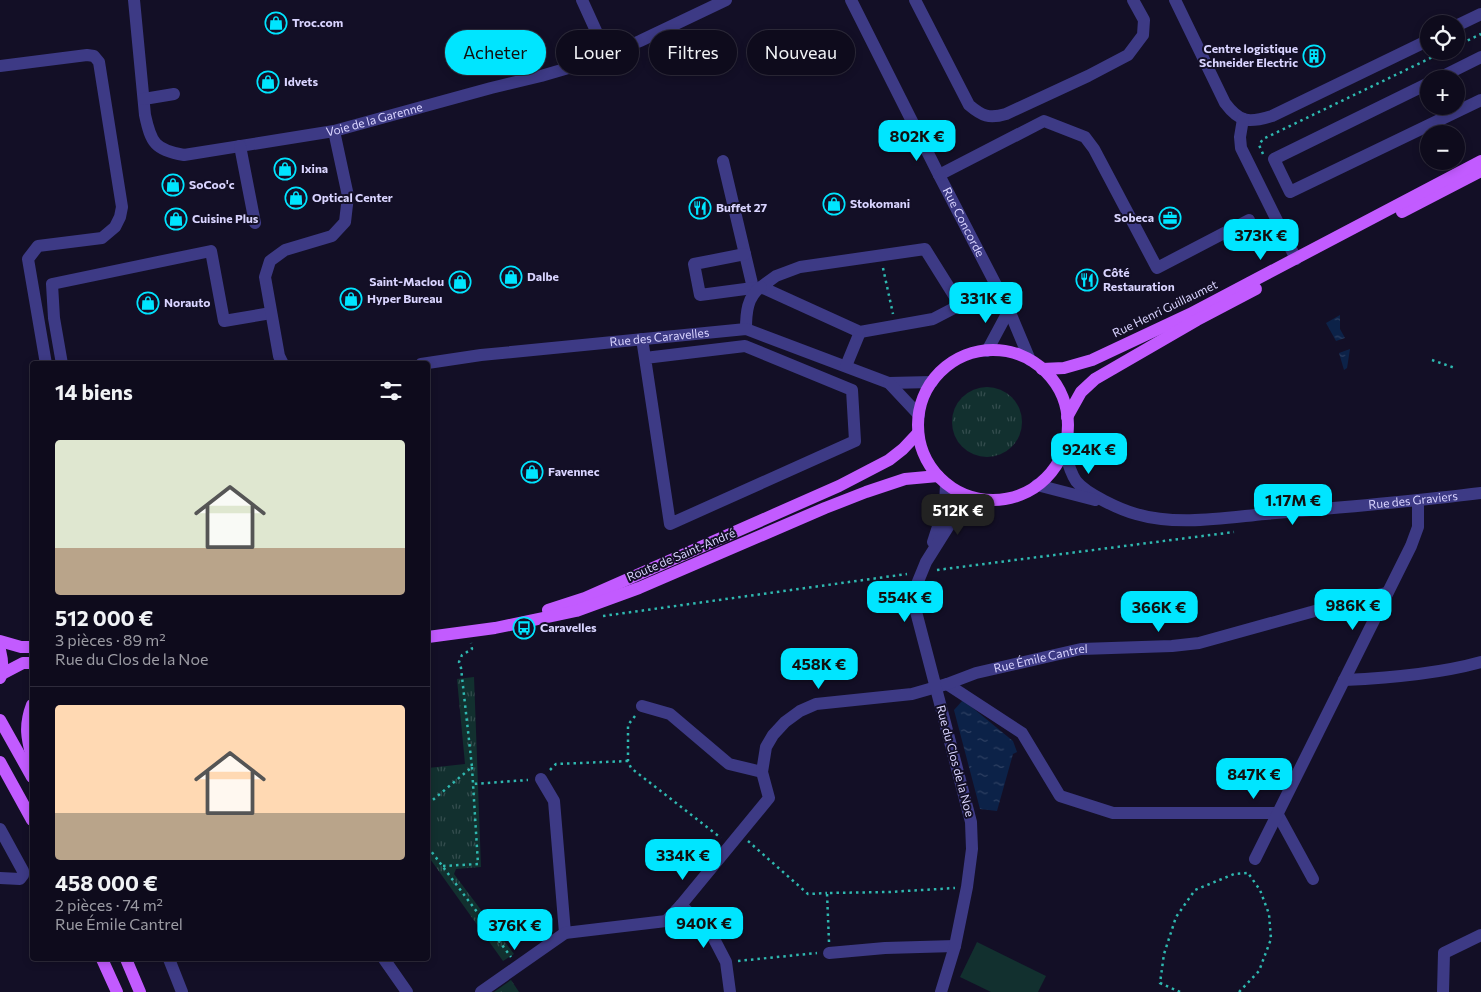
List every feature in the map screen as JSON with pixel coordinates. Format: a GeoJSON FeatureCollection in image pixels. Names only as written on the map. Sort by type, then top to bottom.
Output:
{"type":"FeatureCollection","features":[{"type":"Feature","properties":{"kind":"main road","name":"Rue Henri Guillaumet"},"geometry":{"type":"LineString","coordinates":[[1042,369],[1064,368],[1092,360],[1190,314],[1481,161]]}},
{"type":"Feature","properties":{"kind":"main road","name":"Rue Henri Guillaumet"},"geometry":{"type":"LineString","coordinates":[[1067,417],[1081,392],[1095,379],[1197,320],[1481,171]]}},
{"type":"Feature","properties":{"kind":"main road"},"geometry":{"type":"LineString","coordinates":[[987,351],[1002,351],[1016,354],[1030,360],[1042,369],[1059,390],[1067,417],[1067,434],[1064,450],[1056,465],[1045,479],[1037,485],[1019,495],[1006,499],[978,499],[956,490],[942,480],[929,465],[918,433],[922,403],[932,382],[940,372],[962,357],[987,351]]}},
{"type":"Feature","properties":{"kind":"main road","name":"Route de Saint-André"},"geometry":{"type":"LineString","coordinates":[[430,629],[537,613],[585,598],[839,486],[889,460],[918,433]]}},
{"type":"Feature","properties":{"kind":"main road","name":"Route de Saint-André"},"geometry":{"type":"LineString","coordinates":[[430,637],[522,623],[576,611],[639,588],[866,492],[905,479],[942,480]]}},
{"type":"Feature","properties":{"kind":"main road"},"geometry":{"type":"LineString","coordinates":[[0,641],[20,647],[30,647]]}},
{"type":"Feature","properties":{"kind":"main road"},"geometry":{"type":"LineString","coordinates":[[0,650],[1,676],[23,663],[30,663]]}},
{"type":"Feature","properties":{"kind":"main road"},"geometry":{"type":"LineString","coordinates":[[30,712],[26,736],[30,751]]}},
{"type":"Feature","properties":{"kind":"main road"},"geometry":{"type":"LineString","coordinates":[[0,720],[30,773]]}},
{"type":"Feature","properties":{"kind":"main road"},"geometry":{"type":"LineString","coordinates":[[0,762],[30,816]]}},
{"type":"Feature","properties":{"kind":"main road"},"geometry":{"type":"LineString","coordinates":[[103,961],[117,992]]}},
{"type":"Feature","properties":{"kind":"main road"},"geometry":{"type":"LineString","coordinates":[[127,961],[140,992]]}},
{"type":"Feature","properties":{"kind":"street","name":"Voie de la Garenne"},"geometry":{"type":"LineString","coordinates":[[134,0],[149,133],[155,145],[169,152],[184,155],[334,131],[556,71]]}},
{"type":"Feature","properties":{"kind":"street"},"geometry":{"type":"LineString","coordinates":[[582,0],[595,30]]}},
{"type":"Feature","properties":{"kind":"street","name":"Voie de la Garenne"},"geometry":{"type":"LineString","coordinates":[[639,41],[726,0]]}},
{"type":"Feature","properties":{"kind":"street","name":"Rue Concorde"},"geometry":{"type":"LineString","coordinates":[[850,0],[1009,310],[1030,360]]}},
{"type":"Feature","properties":{"kind":"street"},"geometry":{"type":"LineString","coordinates":[[916,0],[969,104],[979,114],[995,117],[1014,111],[1128,55],[1143,35],[1144,20],[1133,0]]}},
{"type":"Feature","properties":{"kind":"street"},"geometry":{"type":"LineString","coordinates":[[1175,0],[1226,103],[1233,114],[1243,119],[1257,121],[1272,116],[1420,44]]}},
{"type":"Feature","properties":{"kind":"street"},"geometry":{"type":"LineString","coordinates":[[1465,22],[1481,14]]}},
{"type":"Feature","properties":{"kind":"street"},"geometry":{"type":"LineString","coordinates":[[0,66],[87,55],[94,56],[98,62],[122,208],[115,227],[102,238],[38,246],[28,259],[45,361]]}},
{"type":"Feature","properties":{"kind":"street"},"geometry":{"type":"LineString","coordinates":[[1455,70],[1481,57]]}},
{"type":"Feature","properties":{"kind":"street"},"geometry":{"type":"LineString","coordinates":[[1420,87],[1274,159],[1290,192],[1450,115]]}},
{"type":"Feature","properties":{"kind":"street"},"geometry":{"type":"LineString","coordinates":[[144,98],[174,94]]}},
{"type":"Feature","properties":{"kind":"street"},"geometry":{"type":"LineString","coordinates":[[1465,108],[1481,100]]}},
{"type":"Feature","properties":{"kind":"street"},"geometry":{"type":"LineString","coordinates":[[1243,119],[1240,136],[1241,148],[1296,259]]}},
{"type":"Feature","properties":{"kind":"street"},"geometry":{"type":"LineString","coordinates":[[939,175],[1044,120],[1085,137],[1094,149],[1157,268],[1249,220]]}},
{"type":"Feature","properties":{"kind":"street"},"geometry":{"type":"LineString","coordinates":[[282,361],[265,278],[270,261],[285,250],[332,236],[345,222],[348,196],[334,131]]}},
{"type":"Feature","properties":{"kind":"street"},"geometry":{"type":"LineString","coordinates":[[240,146],[255,223]]}},
{"type":"Feature","properties":{"kind":"street"},"geometry":{"type":"LineString","coordinates":[[724,161],[745,254],[756,288],[746,310],[746,329]]}},
{"type":"Feature","properties":{"kind":"street"},"geometry":{"type":"LineString","coordinates":[[745,254],[694,264],[700,295],[756,288],[776,276],[800,267],[925,248],[960,306],[933,319],[860,332],[756,288]]}},
{"type":"Feature","properties":{"kind":"street"},"geometry":{"type":"LineString","coordinates":[[61,361],[54,318],[52,284],[211,251],[224,321],[271,313]]}},
{"type":"Feature","properties":{"kind":"street"},"geometry":{"type":"LineString","coordinates":[[987,351],[1009,310]]}},
{"type":"Feature","properties":{"kind":"street","name":"Rue des Caravelles"},"geometry":{"type":"LineString","coordinates":[[430,363],[481,355],[746,329],[889,383]]}},
{"type":"Feature","properties":{"kind":"street"},"geometry":{"type":"LineString","coordinates":[[846,366],[860,332]]}},
{"type":"Feature","properties":{"kind":"street"},"geometry":{"type":"LineString","coordinates":[[642,339],[670,524],[856,441],[852,390],[745,346],[645,358]]}},
{"type":"Feature","properties":{"kind":"street"},"geometry":{"type":"LineString","coordinates":[[889,383],[932,382]]}},
{"type":"Feature","properties":{"kind":"street"},"geometry":{"type":"LineString","coordinates":[[889,383],[919,415]]}},
{"type":"Feature","properties":{"kind":"street"},"geometry":{"type":"LineString","coordinates":[[1064,450],[1077,482],[1110,504]]}},
{"type":"Feature","properties":{"kind":"street","name":"Rue du Clos de la Noe"},"geometry":{"type":"LineString","coordinates":[[941,992],[955,946],[967,887],[972,849],[971,822],[942,685],[914,604],[917,584],[945,505],[942,480]]}},
{"type":"Feature","properties":{"kind":"street"},"geometry":{"type":"LineString","coordinates":[[1037,485],[1110,504]]}},
{"type":"Feature","properties":{"kind":"street","name":"Rue des Graviers"},"geometry":{"type":"LineString","coordinates":[[1110,504],[1135,514],[1176,520],[1340,508],[1481,493]]}},
{"type":"Feature","properties":{"kind":"street","name":"Rue du Clos de la Noe"},"geometry":{"type":"LineString","coordinates":[[924,567],[958,512],[978,499]]}},
{"type":"Feature","properties":{"kind":"street"},"geometry":{"type":"LineString","coordinates":[[1255,859],[1410,546],[1418,527],[1418,501]]}},
{"type":"Feature","properties":{"kind":"street","name":"Rue Émile Cantrel"},"geometry":{"type":"LineString","coordinates":[[762,772],[766,746],[773,735],[785,722],[800,711],[816,704],[912,694],[976,673],[1082,649],[1172,646],[1199,643],[1386,593]]}},
{"type":"Feature","properties":{"kind":"street"},"geometry":{"type":"LineString","coordinates":[[1344,680],[1386,678],[1465,667],[1481,662]]}},
{"type":"Feature","properties":{"kind":"street"},"geometry":{"type":"LineString","coordinates":[[942,685],[1022,733],[1060,796],[1113,813],[1277,813]]}},
{"type":"Feature","properties":{"kind":"street"},"geometry":{"type":"LineString","coordinates":[[481,992],[565,933],[666,921],[769,798],[762,772],[729,764],[670,714],[642,706]]}},
{"type":"Feature","properties":{"kind":"street"},"geometry":{"type":"LineString","coordinates":[[541,779],[554,801],[565,933]]}},
{"type":"Feature","properties":{"kind":"street"},"geometry":{"type":"LineString","coordinates":[[1277,813],[1313,879]]}},
{"type":"Feature","properties":{"kind":"street"},"geometry":{"type":"LineString","coordinates":[[0,829],[23,871],[20,879],[0,878]]}},
{"type":"Feature","properties":{"kind":"street"},"geometry":{"type":"LineString","coordinates":[[681,905],[712,935],[726,962],[730,992]]}},
{"type":"Feature","properties":{"kind":"street"},"geometry":{"type":"LineString","coordinates":[[1443,992],[1444,953],[1481,935]]}},
{"type":"Feature","properties":{"kind":"street"},"geometry":{"type":"LineString","coordinates":[[829,952],[955,946]]}},
{"type":"Feature","properties":{"kind":"street"},"geometry":{"type":"LineString","coordinates":[[170,961],[182,992]]}},
{"type":"Feature","properties":{"kind":"street"},"geometry":{"type":"LineString","coordinates":[[385,961],[407,992]]}},
{"type":"Feature","properties":{"kind":"path"},"geometry":{"type":"LineString","coordinates":[[1465,42],[1481,34]]}},
{"type":"Feature","properties":{"kind":"path"},"geometry":{"type":"LineString","coordinates":[[1264,158],[1259,145],[1263,140],[1427,60]]}},
{"type":"Feature","properties":{"kind":"path"},"geometry":{"type":"LineString","coordinates":[[880,255],[895,325]]}},
{"type":"Feature","properties":{"kind":"path"},"geometry":{"type":"LineString","coordinates":[[1432,360],[1455,368]]}},
{"type":"Feature","properties":{"kind":"path"},"geometry":{"type":"LineString","coordinates":[[576,611],[606,616],[924,567],[1237,531]]}},
{"type":"Feature","properties":{"kind":"path"},"geometry":{"type":"LineString","coordinates":[[442,866],[478,864],[472,767],[459,662],[462,655],[472,649],[468,632]]}},
{"type":"Feature","properties":{"kind":"path"},"geometry":{"type":"LineString","coordinates":[[642,706],[628,725],[628,762],[631,768],[730,845]]}},
{"type":"Feature","properties":{"kind":"path"},"geometry":{"type":"LineString","coordinates":[[473,784],[541,779],[556,764],[628,762]]}},
{"type":"Feature","properties":{"kind":"path"},"geometry":{"type":"LineString","coordinates":[[430,802],[472,767]]}},
{"type":"Feature","properties":{"kind":"path"},"geometry":{"type":"LineString","coordinates":[[739,834],[808,894],[890,892],[967,887]]}},
{"type":"Feature","properties":{"kind":"path"},"geometry":{"type":"LineString","coordinates":[[430,850],[518,966]]}},
{"type":"Feature","properties":{"kind":"path"},"geometry":{"type":"LineString","coordinates":[[1180,992],[1160,983],[1164,954],[1176,917],[1194,890],[1234,874],[1248,873],[1260,890],[1269,914],[1271,939],[1259,970],[1239,992]]}},
{"type":"Feature","properties":{"kind":"path"},"geometry":{"type":"LineString","coordinates":[[726,962],[829,952],[827,893]]}},
{"type":"Feature","properties":{"kind":"green space"},"geometry":{"type":"Polygon","coordinates":[[[980,387],[994,387],[1007,393],[1016,402],[1022,415],[1020,435],[1012,447],[994,457],[980,457],[967,451],[958,442],[952,429],[952,415],[958,402],[967,393],[980,387]]]}},
{"type":"Feature","properties":{"kind":"green space"},"geometry":{"type":"Polygon","coordinates":[[[474,677],[481,867],[456,869],[454,874],[514,954],[503,961],[430,859],[430,768],[465,764],[457,679],[474,677]]]}},
{"type":"Feature","properties":{"kind":"green space"},"geometry":{"type":"Polygon","coordinates":[[[977,942],[1046,976],[1038,992],[991,992],[960,977],[977,942]]]}},
{"type":"Feature","properties":{"kind":"green space"},"geometry":{"type":"Polygon","coordinates":[[[511,980],[519,992],[494,992],[511,980]]]}},
{"type":"Feature","properties":{"kind":"water"},"geometry":{"type":"Polygon","coordinates":[[[1340,315],[1340,329],[1345,338],[1336,341],[1326,323],[1340,315]]]}},
{"type":"Feature","properties":{"kind":"water"},"geometry":{"type":"Polygon","coordinates":[[[1350,349],[1347,368],[1344,370],[1339,353],[1350,349]]]}},
{"type":"Feature","properties":{"kind":"water"},"geometry":{"type":"Polygon","coordinates":[[[963,700],[1013,741],[1017,752],[1013,754],[997,811],[980,809],[954,710],[963,700]]]}},
{"type":"Feature","properties":{"kind":"place","name":"Troc.com"},"geometry":{"type":"Point","coordinates":[276,23]}},
{"type":"Feature","properties":{"kind":"place","name":"Centre logistique Schneider Electric"},"geometry":{"type":"Point","coordinates":[1314,56]}},
{"type":"Feature","properties":{"kind":"place","name":"Idvets"},"geometry":{"type":"Point","coordinates":[268,82]}},
{"type":"Feature","properties":{"kind":"place","name":"Ixina"},"geometry":{"type":"Point","coordinates":[285,169]}},
{"type":"Feature","properties":{"kind":"place","name":"SoCoo'c"},"geometry":{"type":"Point","coordinates":[173,185]}},
{"type":"Feature","properties":{"kind":"place","name":"Optical Center"},"geometry":{"type":"Point","coordinates":[296,198]}},
{"type":"Feature","properties":{"kind":"place","name":"Stokomani"},"geometry":{"type":"Point","coordinates":[834,204]}},
{"type":"Feature","properties":{"kind":"place","name":"Buffet 27"},"geometry":{"type":"Point","coordinates":[700,208]}},
{"type":"Feature","properties":{"kind":"place","name":"Sobeca"},"geometry":{"type":"Point","coordinates":[1170,218]}},
{"type":"Feature","properties":{"kind":"place","name":"Cuisine Plus"},"geometry":{"type":"Point","coordinates":[176,219]}},
{"type":"Feature","properties":{"kind":"place","name":"Dalbe"},"geometry":{"type":"Point","coordinates":[511,277]}},
{"type":"Feature","properties":{"kind":"place","name":"Côté Restauration"},"geometry":{"type":"Point","coordinates":[1087,280]}},
{"type":"Feature","properties":{"kind":"place","name":"Saint-Maclou"},"geometry":{"type":"Point","coordinates":[460,282]}},
{"type":"Feature","properties":{"kind":"place","name":"Hyper Bureau"},"geometry":{"type":"Point","coordinates":[351,299]}},
{"type":"Feature","properties":{"kind":"place","name":"Norauto"},"geometry":{"type":"Point","coordinates":[148,303]}},
{"type":"Feature","properties":{"kind":"place","name":"Favennec"},"geometry":{"type":"Point","coordinates":[532,472]}},
{"type":"Feature","properties":{"kind":"place","name":"Caravelles"},"geometry":{"type":"Point","coordinates":[524,628]}}]}
